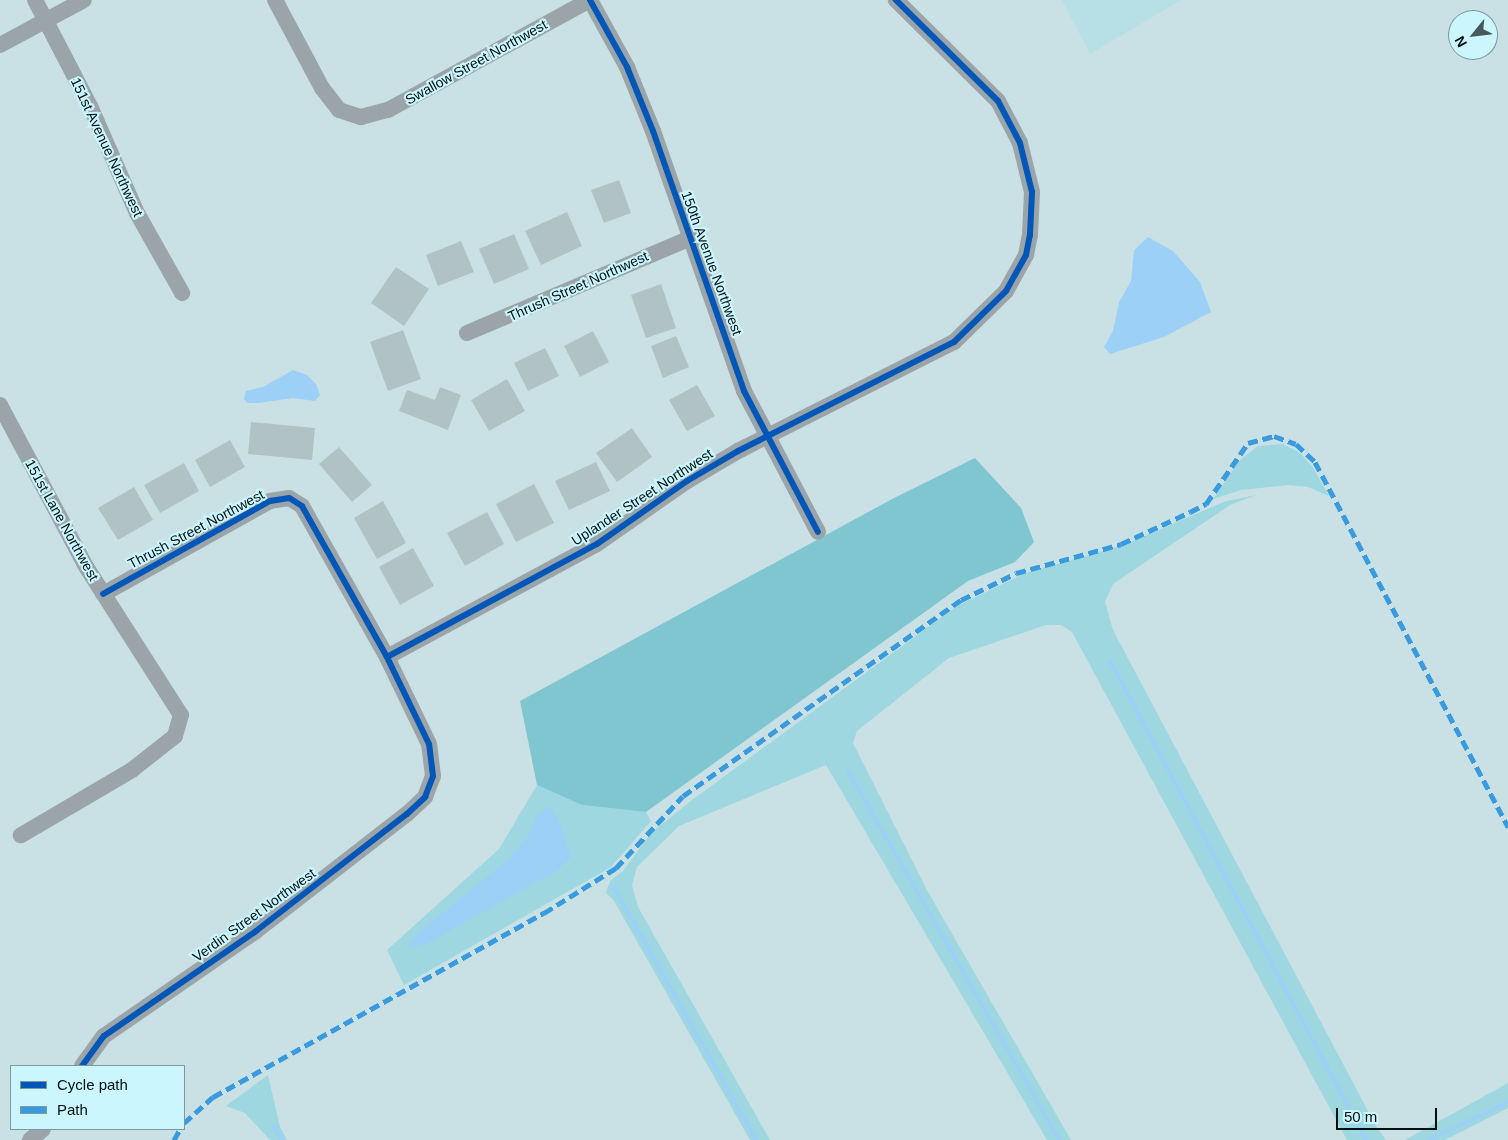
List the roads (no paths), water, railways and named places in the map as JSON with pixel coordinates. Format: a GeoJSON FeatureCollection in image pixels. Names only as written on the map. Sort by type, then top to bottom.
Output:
{"type":"FeatureCollection","features":[{"type":"Feature","properties":{"kind":"street","name":"151st Avenue Northwest"},"geometry":{"type":"LineString","coordinates":[[35,0],[90,106],[138,213],[182,293]]}},
{"type":"Feature","properties":{"kind":"street"},"geometry":{"type":"LineString","coordinates":[[0,45],[84,0]]}},
{"type":"Feature","properties":{"kind":"street","name":"Swallow Street Northwest"},"geometry":{"type":"LineString","coordinates":[[274,0],[322,88],[340,110],[360,117],[388,110],[590,0]]}},
{"type":"Feature","properties":{"kind":"street","name":"150th Avenue Northwest"},"geometry":{"type":"LineString","coordinates":[[590,0],[627,67],[653,132],[688,239],[744,391],[818,532]]}},
{"type":"Feature","properties":{"kind":"street","name":"Uplander Street Northwest"},"geometry":{"type":"LineString","coordinates":[[386,657],[597,544],[687,481],[768,436],[954,342],[1006,291],[1026,255],[1030,235],[1032,192],[1020,143],[998,101],[896,0]]}},
{"type":"Feature","properties":{"kind":"street","name":"Thrush Street Northwest"},"geometry":{"type":"LineString","coordinates":[[467,333],[688,239]]}},
{"type":"Feature","properties":{"kind":"street","name":"151st Lane Northwest"},"geometry":{"type":"LineString","coordinates":[[0,405],[103,594],[175,701],[181,715],[176,736],[132,770],[77,805],[21,835]]}},
{"type":"Feature","properties":{"kind":"street","name":"Thrush Street Northwest"},"geometry":{"type":"LineString","coordinates":[[103,594],[270,501],[289,498],[302,506],[386,657]]}},
{"type":"Feature","properties":{"kind":"street","name":"Verdin Street Northwest"},"geometry":{"type":"LineString","coordinates":[[83,1065],[104,1036],[256,931],[406,814],[425,797],[433,776],[429,744],[386,657]]}},
{"type":"Feature","properties":{"kind":"street"},"geometry":{"type":"LineString","coordinates":[[30,1140],[42,1130]]}},
{"type":"Feature","properties":{"kind":"waterway"},"geometry":{"type":"LineString","coordinates":[[1110,661],[1366,1140]]}},
{"type":"Feature","properties":{"kind":"waterway"},"geometry":{"type":"LineString","coordinates":[[848,771],[1059,1140]]}},
{"type":"Feature","properties":{"kind":"waterway"},"geometry":{"type":"LineString","coordinates":[[613,886],[756,1140]]}},
{"type":"Feature","properties":{"kind":"waterway"},"geometry":{"type":"LineString","coordinates":[[1429,1140],[1508,1102]]}},
{"type":"Feature","properties":{"kind":"waterway"},"geometry":{"type":"LineString","coordinates":[[273,1125],[282,1140]]}}]}
